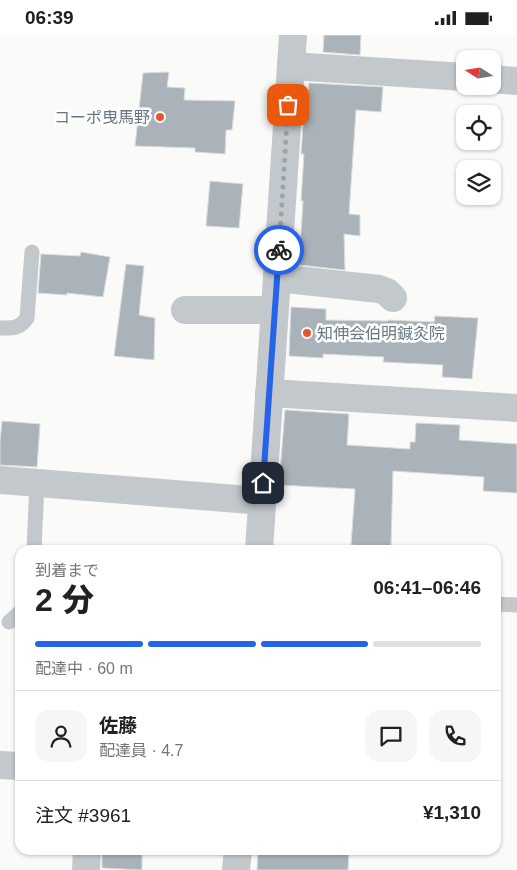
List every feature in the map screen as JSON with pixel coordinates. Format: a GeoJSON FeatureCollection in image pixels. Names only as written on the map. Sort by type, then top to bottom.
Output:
{"type":"FeatureCollection","features":[{"type":"Feature","properties":{"kind":"street"},"geometry":{"type":"LineString","coordinates":[[259,545],[293,35]]}},
{"type":"Feature","properties":{"kind":"street"},"geometry":{"type":"LineString","coordinates":[[291,66],[456,76]]}},
{"type":"Feature","properties":{"kind":"street"},"geometry":{"type":"LineString","coordinates":[[501,80],[517,81]]}},
{"type":"Feature","properties":{"kind":"street"},"geometry":{"type":"LineString","coordinates":[[277,279],[379,289],[393,298]]}},
{"type":"Feature","properties":{"kind":"street"},"geometry":{"type":"LineString","coordinates":[[185,310],[274,310]]}},
{"type":"Feature","properties":{"kind":"street"},"geometry":{"type":"LineString","coordinates":[[269,393],[517,408]]}},
{"type":"Feature","properties":{"kind":"street"},"geometry":{"type":"LineString","coordinates":[[0,480],[262,501]]}},
{"type":"Feature","properties":{"kind":"street"},"geometry":{"type":"LineString","coordinates":[[0,765],[15,766]]}},
{"type":"Feature","properties":{"kind":"street"},"geometry":{"type":"LineString","coordinates":[[86,870],[87,855]]}},
{"type":"Feature","properties":{"kind":"street"},"geometry":{"type":"LineString","coordinates":[[236,870],[238,855]]}},
{"type":"Feature","properties":{"kind":"lane"},"geometry":{"type":"LineString","coordinates":[[0,328],[12,328],[22,325],[27,318],[32,252]]}},
{"type":"Feature","properties":{"kind":"lane"},"geometry":{"type":"LineString","coordinates":[[34,545],[37,483]]}},
{"type":"Feature","properties":{"kind":"lane"},"geometry":{"type":"LineString","coordinates":[[501,604],[517,605]]}},
{"type":"Feature","properties":{"kind":"building"},"geometry":{"type":"Polygon","coordinates":[[[324,35],[361,35],[360,55],[323,52],[324,35]]]}},
{"type":"Feature","properties":{"kind":"building"},"geometry":{"type":"Polygon","coordinates":[[[169,72],[167,87],[185,88],[184,100],[235,101],[232,130],[226,130],[225,154],[195,152],[195,148],[135,146],[143,73],[169,72]]]}},
{"type":"Feature","properties":{"kind":"building"},"geometry":{"type":"Polygon","coordinates":[[[309,83],[383,87],[381,112],[356,110],[349,214],[360,215],[360,236],[344,234],[345,270],[299,265],[304,154],[301,154],[304,113],[307,113],[309,83]]]}},
{"type":"Feature","properties":{"kind":"building"},"geometry":{"type":"Polygon","coordinates":[[[210,181],[243,184],[239,228],[206,226],[210,181]]]}},
{"type":"Feature","properties":{"kind":"building"},"geometry":{"type":"Polygon","coordinates":[[[81,252],[110,257],[103,297],[67,293],[67,295],[38,293],[41,254],[80,256],[81,252]]]}},
{"type":"Feature","properties":{"kind":"building"},"geometry":{"type":"Polygon","coordinates":[[[126,264],[144,266],[139,315],[155,318],[154,360],[114,356],[126,264]]]}},
{"type":"Feature","properties":{"kind":"building"},"geometry":{"type":"Polygon","coordinates":[[[291,307],[326,309],[326,320],[434,322],[435,316],[478,318],[472,379],[442,377],[443,365],[383,362],[384,357],[323,354],[323,358],[289,356],[291,307]]]}},
{"type":"Feature","properties":{"kind":"building"},"geometry":{"type":"Polygon","coordinates":[[[285,410],[349,414],[347,445],[410,449],[410,442],[415,442],[416,423],[460,425],[459,440],[517,444],[517,493],[483,491],[484,477],[393,471],[391,545],[351,545],[355,489],[279,485],[285,410]]]}},
{"type":"Feature","properties":{"kind":"building"},"geometry":{"type":"Polygon","coordinates":[[[2,421],[40,424],[37,467],[0,465],[2,421]]]}},
{"type":"Feature","properties":{"kind":"building"},"geometry":{"type":"Polygon","coordinates":[[[102,855],[142,855],[142,870],[102,868],[102,855]]]}},
{"type":"Feature","properties":{"kind":"building"},"geometry":{"type":"Polygon","coordinates":[[[258,855],[349,855],[348,870],[257,870],[258,855]]]}},
{"type":"Feature","properties":{"kind":"way so far"},"geometry":{"type":"LineString","coordinates":[[279,250],[288,105]]}},
{"type":"Feature","properties":{"kind":"place","name":"コーポ曳馬野"},"geometry":{"type":"Point","coordinates":[160,117]}},
{"type":"Feature","properties":{"kind":"place","name":"知伸会伯明鍼灸院"},"geometry":{"type":"Point","coordinates":[307,333]}},
{"type":"Feature","properties":{"kind":"route"},"geometry":{"type":"LineString","coordinates":[[263,483],[279,250]]}}]}
